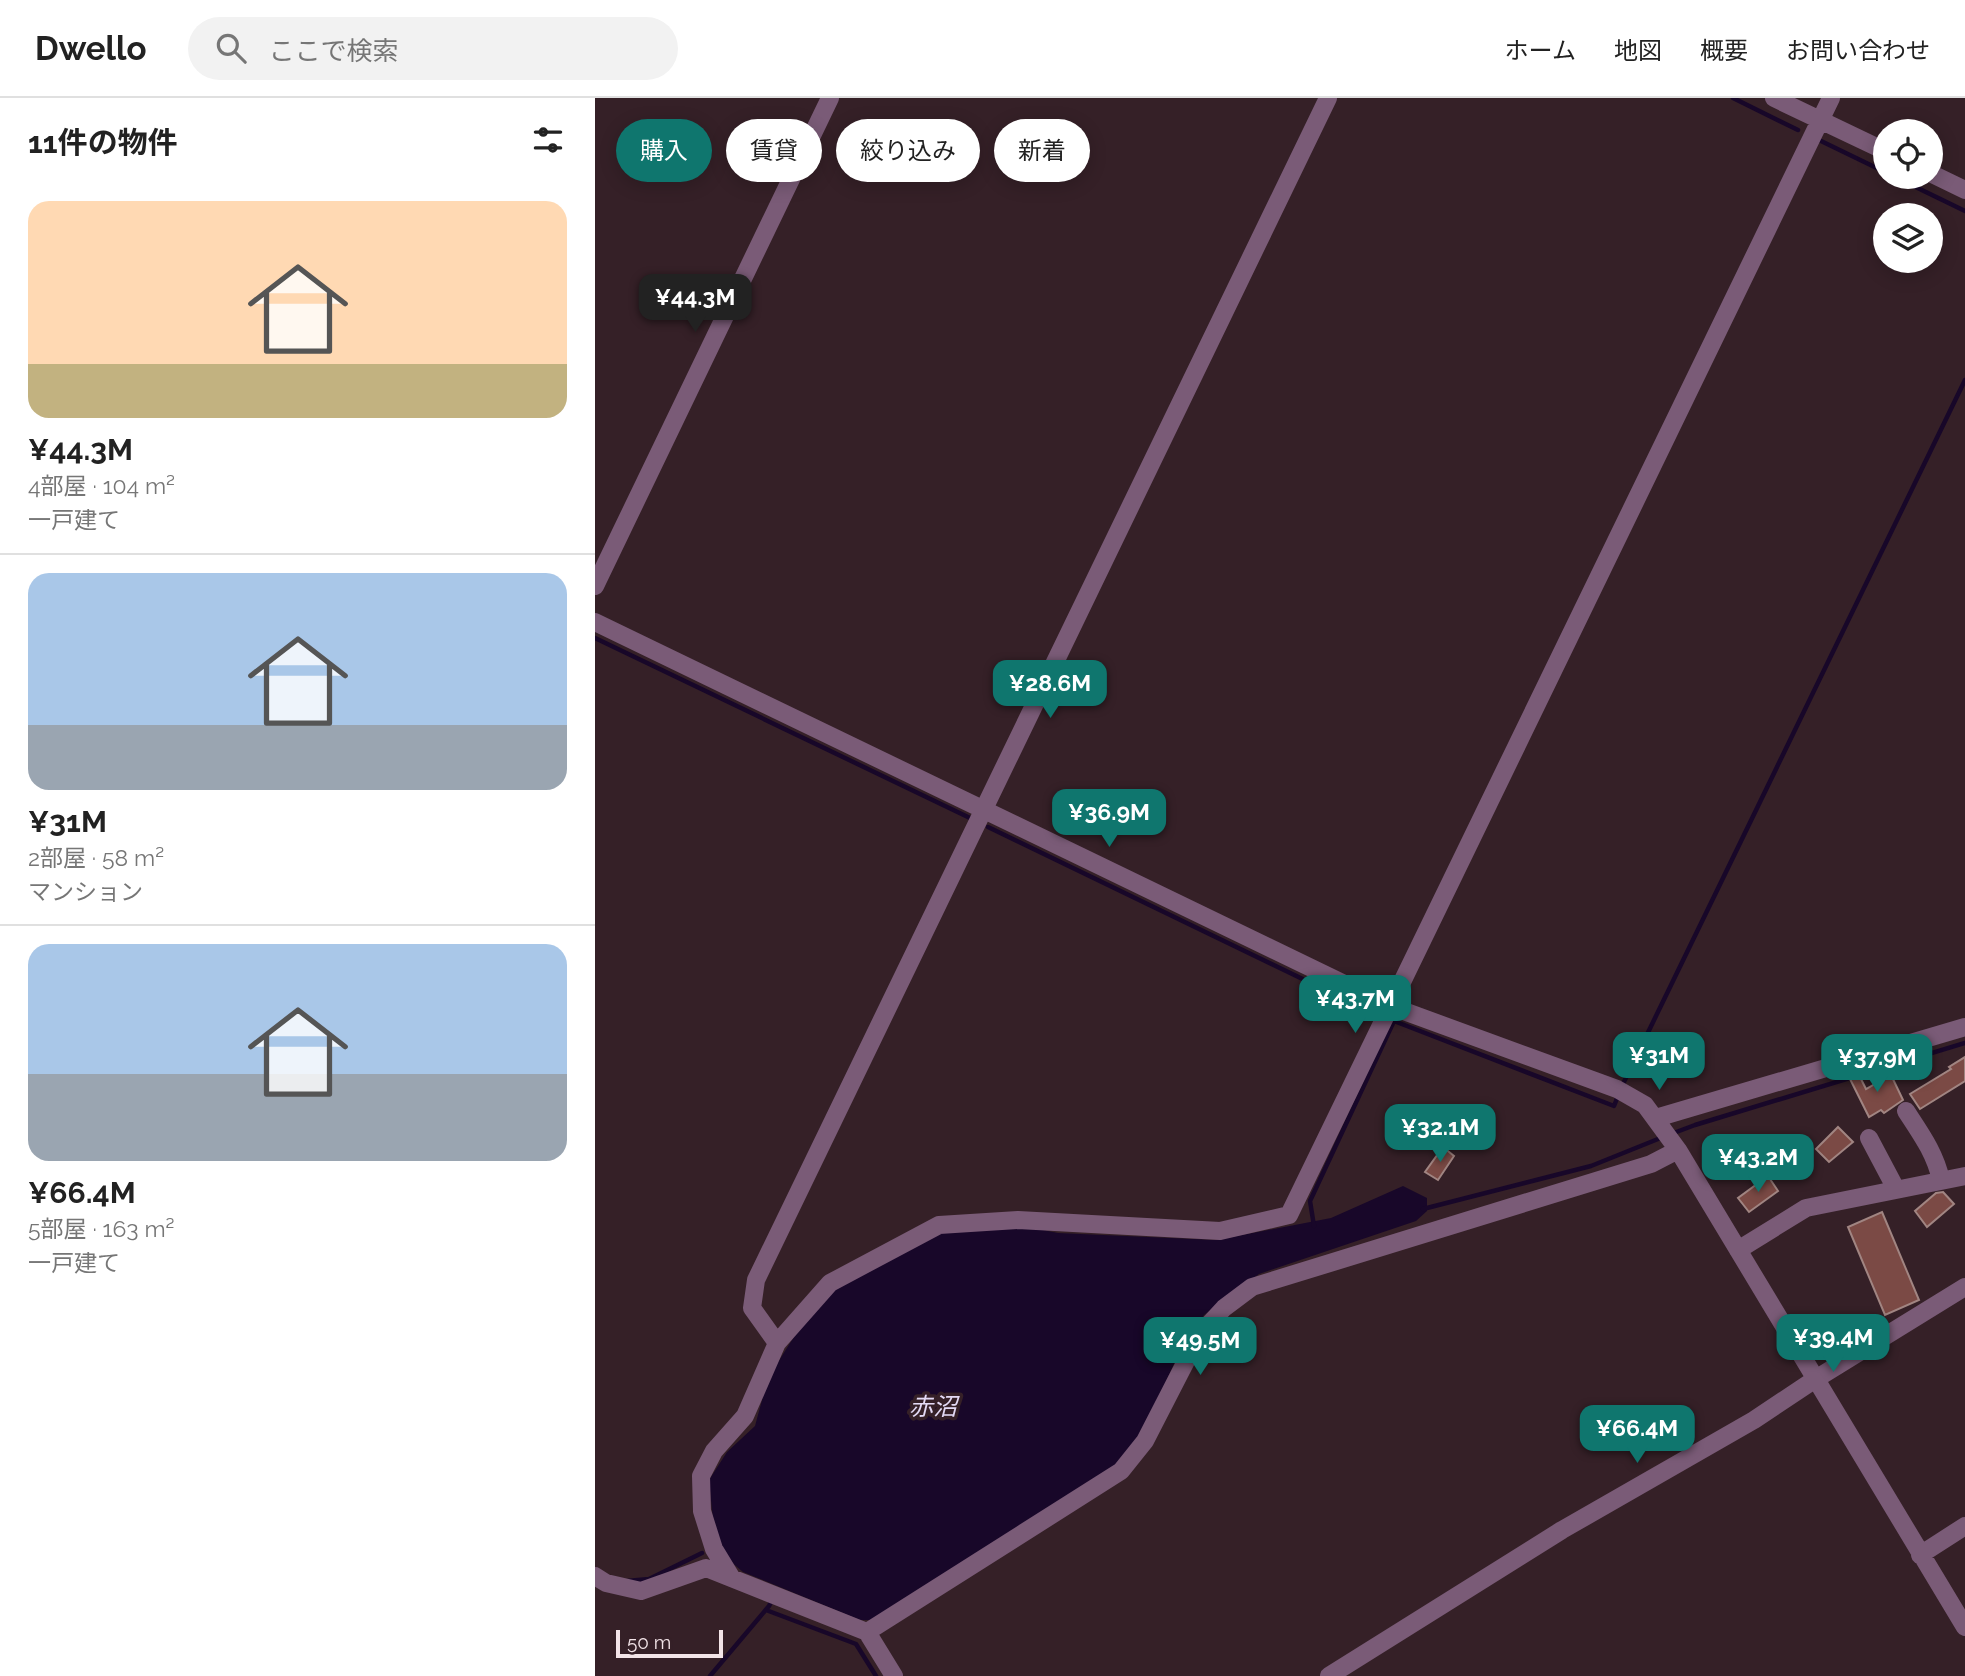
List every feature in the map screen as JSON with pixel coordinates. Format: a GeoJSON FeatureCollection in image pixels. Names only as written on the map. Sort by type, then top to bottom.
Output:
{"type":"FeatureCollection","features":[{"type":"Feature","properties":{"kind":"street"},"geometry":{"type":"LineString","coordinates":[[595,586],[830,98]]}},
{"type":"Feature","properties":{"kind":"street"},"geometry":{"type":"LineString","coordinates":[[777,1343],[752,1308],[756,1280],[1328,98]]}},
{"type":"Feature","properties":{"kind":"street"},"geometry":{"type":"LineString","coordinates":[[1775,98],[1873,145]]}},
{"type":"Feature","properties":{"kind":"street"},"geometry":{"type":"LineString","coordinates":[[731,1577],[714,1549],[702,1511],[701,1476],[714,1451],[745,1416],[777,1343],[830,1283],[939,1225],[1018,1220],[1220,1231],[1289,1215],[1831,98]]}},
{"type":"Feature","properties":{"kind":"street"},"geometry":{"type":"LineString","coordinates":[[1943,179],[1965,190]]}},
{"type":"Feature","properties":{"kind":"street"},"geometry":{"type":"LineString","coordinates":[[595,622],[1390,1006],[1622,1091],[1645,1105],[1675,1146],[1965,1627]]}},
{"type":"Feature","properties":{"kind":"street"},"geometry":{"type":"LineString","coordinates":[[1658,1121],[1965,1027]]}},
{"type":"Feature","properties":{"kind":"street"},"geometry":{"type":"LineString","coordinates":[[1906,1111],[1929,1144],[1941,1180]]}},
{"type":"Feature","properties":{"kind":"street"},"geometry":{"type":"LineString","coordinates":[[1868,1138],[1896,1189]]}},
{"type":"Feature","properties":{"kind":"street"},"geometry":{"type":"LineString","coordinates":[[867,1632],[1122,1471],[1145,1441],[1200,1334],[1224,1308],[1252,1287],[1651,1164],[1675,1146]]}},
{"type":"Feature","properties":{"kind":"street"},"geometry":{"type":"LineString","coordinates":[[1738,1250],[1806,1208],[1965,1175]]}},
{"type":"Feature","properties":{"kind":"street"},"geometry":{"type":"LineString","coordinates":[[1329,1676],[1562,1530],[1754,1420],[1965,1287]]}},
{"type":"Feature","properties":{"kind":"street"},"geometry":{"type":"LineString","coordinates":[[1920,1555],[1965,1526]]}},
{"type":"Feature","properties":{"kind":"street"},"geometry":{"type":"LineString","coordinates":[[595,1576],[606,1583],[641,1591],[706,1567],[867,1632],[894,1676]]}},
{"type":"Feature","properties":{"kind":"water","name":"赤沼"},"geometry":{"type":"Polygon","coordinates":[[[1403,1186],[1427,1198],[1427,1211],[1416,1221],[1259,1274],[1204,1315],[1179,1353],[1143,1431],[1122,1459],[1101,1478],[872,1620],[860,1620],[743,1572],[730,1561],[714,1530],[709,1480],[727,1452],[755,1426],[768,1378],[797,1332],[833,1289],[943,1232],[1023,1226],[1058,1233],[1216,1240],[1331,1218],[1403,1186]]]}},
{"type":"Feature","properties":{"kind":"building"},"geometry":{"type":"Polygon","coordinates":[[[1965,1057],[1965,1081],[1920,1109],[1910,1094],[1951,1069],[1949,1067],[1965,1057]]]}},
{"type":"Feature","properties":{"kind":"building"},"geometry":{"type":"Polygon","coordinates":[[[1857,1071],[1866,1089],[1891,1075],[1903,1100],[1884,1113],[1881,1110],[1869,1117],[1847,1073],[1857,1071]]]}},
{"type":"Feature","properties":{"kind":"building"},"geometry":{"type":"Polygon","coordinates":[[[1838,1127],[1853,1142],[1829,1162],[1816,1149],[1838,1127]]]}},
{"type":"Feature","properties":{"kind":"building"},"geometry":{"type":"Polygon","coordinates":[[[1443,1147],[1454,1156],[1438,1180],[1425,1172],[1443,1147]]]}},
{"type":"Feature","properties":{"kind":"building"},"geometry":{"type":"Polygon","coordinates":[[[1768,1176],[1778,1191],[1749,1212],[1738,1198],[1768,1176]]]}},
{"type":"Feature","properties":{"kind":"building"},"geometry":{"type":"Polygon","coordinates":[[[1943,1192],[1954,1204],[1927,1227],[1915,1211],[1936,1193],[1943,1192]]]}},
{"type":"Feature","properties":{"kind":"building"},"geometry":{"type":"Polygon","coordinates":[[[1882,1212],[1919,1300],[1885,1315],[1848,1227],[1882,1212]]]}},
{"type":"Feature","properties":{"kind":"waterway"},"geometry":{"type":"LineString","coordinates":[[1733,98],[1798,130]]}},
{"type":"Feature","properties":{"kind":"waterway"},"geometry":{"type":"LineString","coordinates":[[1821,141],[1873,166]]}},
{"type":"Feature","properties":{"kind":"waterway"},"geometry":{"type":"LineString","coordinates":[[1920,189],[1965,211]]}},
{"type":"Feature","properties":{"kind":"waterway"},"geometry":{"type":"LineString","coordinates":[[1621,1088],[1965,380]]}},
{"type":"Feature","properties":{"kind":"waterway"},"geometry":{"type":"LineString","coordinates":[[595,638],[970,818]]}},
{"type":"Feature","properties":{"kind":"waterway"},"geometry":{"type":"LineString","coordinates":[[988,827],[1373,1013]]}},
{"type":"Feature","properties":{"kind":"waterway"},"geometry":{"type":"LineString","coordinates":[[1314,1226],[1310,1201],[1394,1021],[1614,1106],[1618,1096]]}},
{"type":"Feature","properties":{"kind":"waterway"},"geometry":{"type":"LineString","coordinates":[[1671,1134],[1965,1043]]}},
{"type":"Feature","properties":{"kind":"waterway"},"geometry":{"type":"LineString","coordinates":[[1423,1209],[1591,1166],[1663,1137]]}},
{"type":"Feature","properties":{"kind":"waterway"},"geometry":{"type":"LineString","coordinates":[[627,1581],[649,1579],[702,1553]]}},
{"type":"Feature","properties":{"kind":"waterway"},"geometry":{"type":"LineString","coordinates":[[710,1676],[773,1598]]}},
{"type":"Feature","properties":{"kind":"waterway"},"geometry":{"type":"LineString","coordinates":[[766,1610],[856,1644],[876,1676]]}}]}
